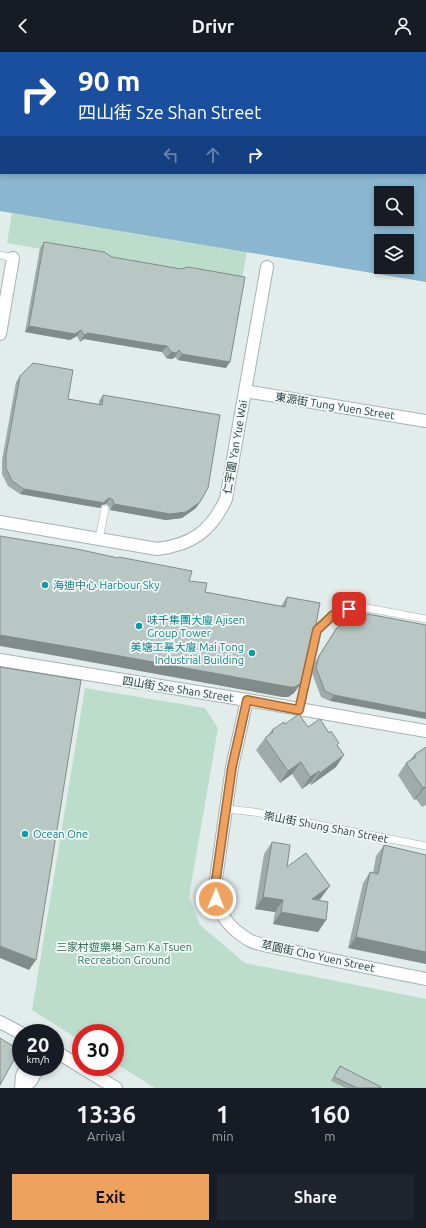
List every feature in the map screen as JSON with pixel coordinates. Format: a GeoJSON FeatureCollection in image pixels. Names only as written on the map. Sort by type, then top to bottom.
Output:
{"type":"FeatureCollection","features":[{"type":"Feature","properties":{"kind":"street"},"geometry":{"type":"LineString","coordinates":[[0,334],[13,258]]}},
{"type":"Feature","properties":{"kind":"street","name":"仁宇圍 Yan Yue Wai"},"geometry":{"type":"LineString","coordinates":[[0,522],[157,549],[172,548],[186,543],[199,535],[210,525],[219,513],[226,499],[267,267]]}},
{"type":"Feature","properties":{"kind":"street","name":"東源街 Tung Yuen Street"},"geometry":{"type":"LineString","coordinates":[[245,391],[426,421]]}},
{"type":"Feature","properties":{"kind":"street","name":"四山街 Sze Shan Street"},"geometry":{"type":"LineString","coordinates":[[0,660],[426,731]]}},
{"type":"Feature","properties":{"kind":"street","name":"草園街 Cho Yuen Street"},"geometry":{"type":"LineString","coordinates":[[247,700],[232,767],[215,886],[216,899],[221,912],[232,927],[250,941],[327,960],[426,978]]}},
{"type":"Feature","properties":{"kind":"street"},"geometry":{"type":"LineString","coordinates":[[0,1022],[12,1028]]}},
{"type":"Feature","properties":{"kind":"street"},"geometry":{"type":"LineString","coordinates":[[21,1088],[22,1076]]}},
{"type":"Feature","properties":{"kind":"street"},"geometry":{"type":"LineString","coordinates":[[21,1088],[31,1081],[34,1076]]}},
{"type":"Feature","properties":{"kind":"street"},"geometry":{"type":"LineString","coordinates":[[96,1076],[116,1088]]}},
{"type":"Feature","properties":{"kind":"lane"},"geometry":{"type":"LineString","coordinates":[[0,255],[13,258]]}},
{"type":"Feature","properties":{"kind":"lane"},"geometry":{"type":"LineString","coordinates":[[99,540],[105,509]]}},
{"type":"Feature","properties":{"kind":"lane"},"geometry":{"type":"LineString","coordinates":[[299,710],[317,630],[333,615],[349,609],[367,608],[426,619]]}},
{"type":"Feature","properties":{"kind":"lane","name":"崇山街 Shung Shan Street"},"geometry":{"type":"LineString","coordinates":[[226,809],[254,812],[426,846]]}},
{"type":"Feature","properties":{"kind":"green space"},"geometry":{"type":"Polygon","coordinates":[[[12,213],[247,252],[241,283],[7,243],[12,213]]]}},
{"type":"Feature","properties":{"kind":"green space","name":"三家村遊樂場 Sam Ka Tsuen Recreation Ground"},"geometry":{"type":"Polygon","coordinates":[[[85,688],[205,708],[218,728],[189,897],[200,925],[245,963],[426,999],[426,1088],[155,1088],[124,1069],[124,1024],[72,1024],[72,1035],[64,1030],[64,1024],[54,1024],[32,1010],[85,688]]]}},
{"type":"Feature","properties":{"kind":"water"},"geometry":{"type":"Polygon","coordinates":[[[0,174],[426,174],[426,282],[378,274],[414,274],[414,234],[374,234],[374,273],[0,211],[0,174]]]}},
{"type":"Feature","properties":{"kind":"building"},"geometry":{"type":"Polygon","coordinates":[[[44,242],[104,252],[112,257],[181,269],[188,267],[245,277],[230,362],[182,354],[179,350],[176,353],[171,352],[167,346],[88,333],[84,335],[81,330],[75,334],[29,326],[44,242]]]}},
{"type":"Feature","properties":{"kind":"building"},"geometry":{"type":"Polygon","coordinates":[[[33,363],[73,370],[68,399],[102,405],[103,395],[220,415],[208,488],[200,502],[186,512],[170,514],[114,504],[113,500],[110,498],[104,503],[24,489],[12,481],[6,468],[6,455],[20,376],[33,363]]]}},
{"type":"Feature","properties":{"kind":"building"},"geometry":{"type":"Polygon","coordinates":[[[0,536],[192,571],[189,581],[207,583],[205,592],[285,607],[287,597],[320,603],[306,677],[295,687],[290,687],[0,635],[0,536]]]}},
{"type":"Feature","properties":{"kind":"building"},"geometry":{"type":"Polygon","coordinates":[[[368,614],[426,625],[426,713],[334,695],[325,691],[316,668],[319,656],[336,629],[346,620],[358,615],[368,614]]]}},
{"type":"Feature","properties":{"kind":"building"},"geometry":{"type":"Polygon","coordinates":[[[0,667],[81,680],[36,960],[0,946],[0,667]]]}},
{"type":"Feature","properties":{"kind":"building"},"geometry":{"type":"Polygon","coordinates":[[[299,714],[308,727],[320,719],[329,733],[331,731],[339,743],[337,745],[344,755],[320,773],[319,771],[310,777],[301,762],[288,771],[265,738],[273,732],[272,730],[284,722],[285,724],[299,714]]]}},
{"type":"Feature","properties":{"kind":"building"},"geometry":{"type":"Polygon","coordinates":[[[426,747],[426,789],[425,787],[423,788],[406,763],[416,757],[414,755],[426,747]]]}},
{"type":"Feature","properties":{"kind":"building"},"geometry":{"type":"Polygon","coordinates":[[[272,842],[290,845],[287,867],[306,853],[330,886],[312,899],[328,902],[326,920],[281,912],[283,900],[263,897],[272,842]]]}},
{"type":"Feature","properties":{"kind":"building"},"geometry":{"type":"Polygon","coordinates":[[[384,845],[426,855],[426,952],[356,937],[370,872],[378,874],[384,845]]]}},
{"type":"Feature","properties":{"kind":"building"},"geometry":{"type":"Polygon","coordinates":[[[0,1038],[12,1045],[12,1063],[0,1085],[0,1038]]]}},
{"type":"Feature","properties":{"kind":"building"},"geometry":{"type":"Polygon","coordinates":[[[340,1066],[381,1088],[355,1088],[334,1077],[340,1066]]]}},
{"type":"Feature","properties":{"kind":"place","name":"海迪中心 Harbour Sky"},"geometry":{"type":"Point","coordinates":[45,585]}},
{"type":"Feature","properties":{"kind":"place","name":"味千集團大廈 Ajisen Group Tower"},"geometry":{"type":"Point","coordinates":[139,626]}},
{"type":"Feature","properties":{"kind":"place","name":"美塘工業大廈 Mai Tong Industrial Building"},"geometry":{"type":"Point","coordinates":[252,653]}},
{"type":"Feature","properties":{"kind":"place","name":"Ocean One"},"geometry":{"type":"Point","coordinates":[25,834]}},
{"type":"Feature","properties":{"kind":"route"},"geometry":{"type":"LineString","coordinates":[[216,899],[215,886],[232,767],[247,700],[299,710],[317,630],[333,615],[349,609]]}}]}
